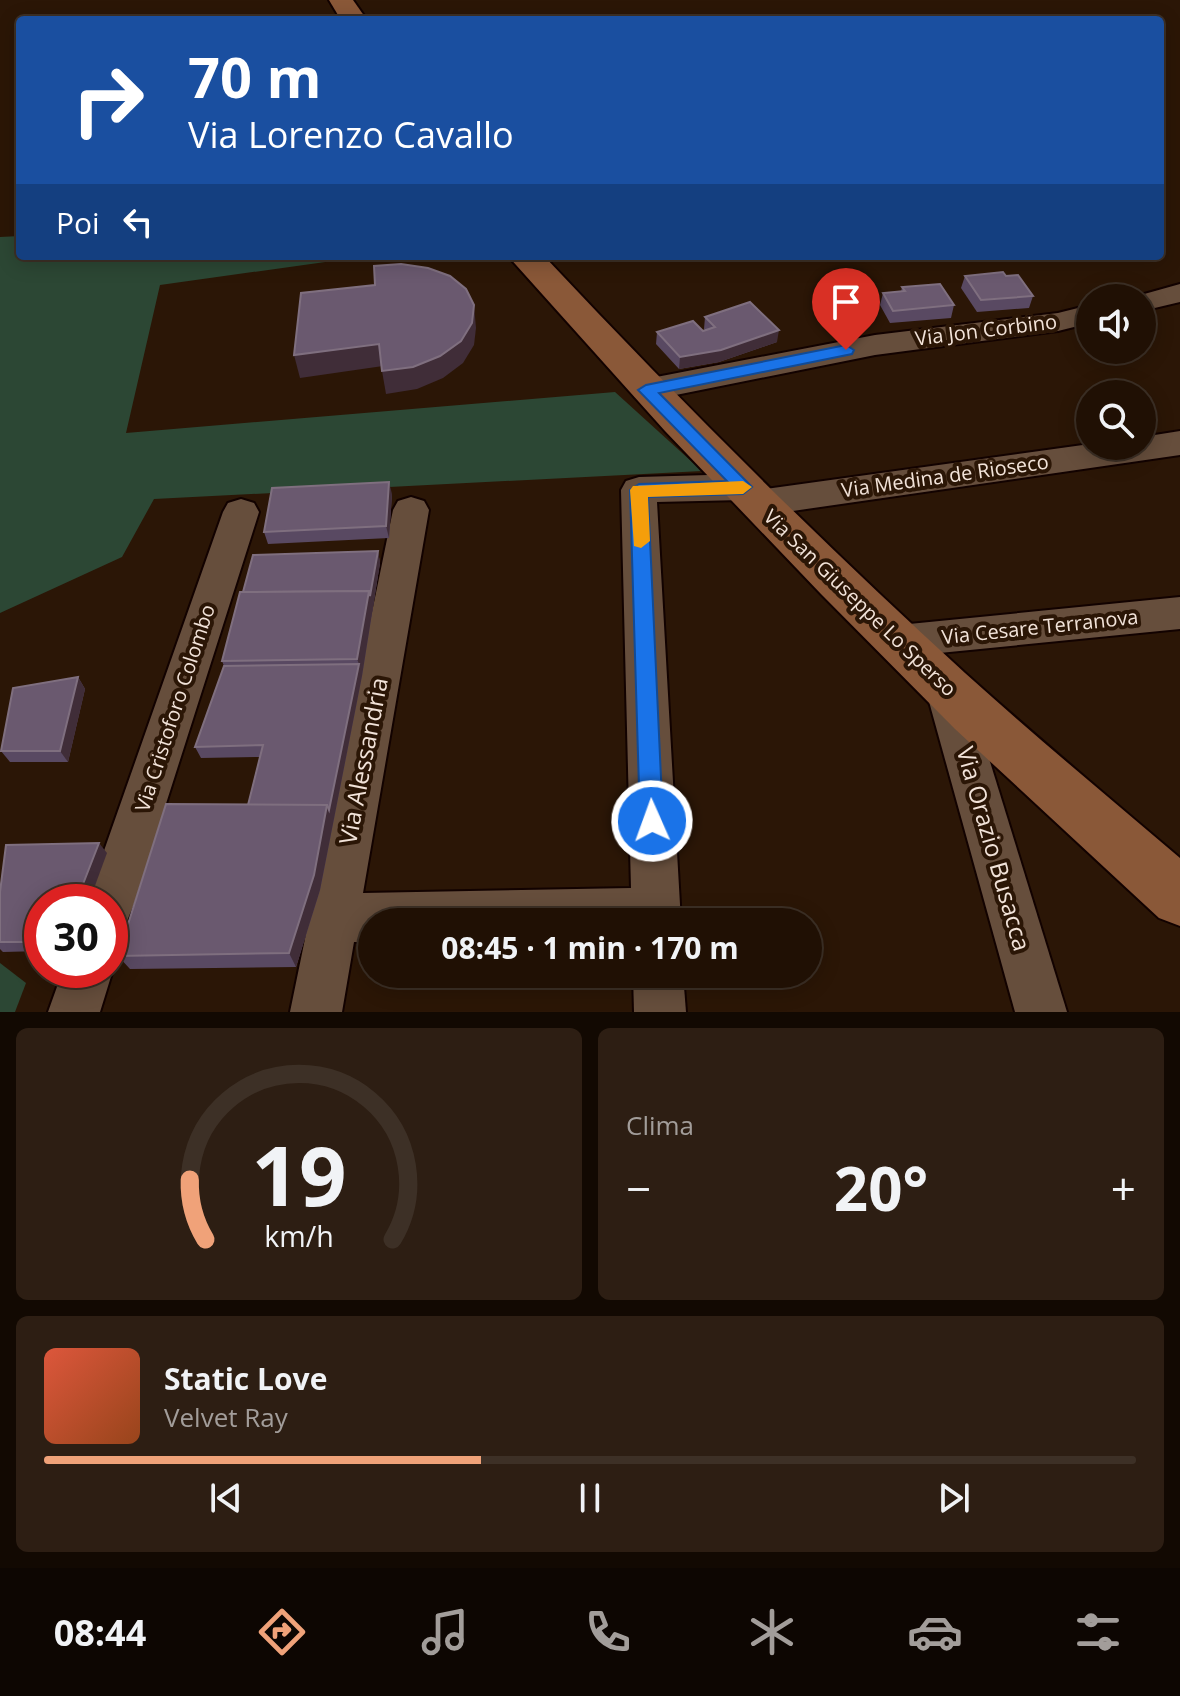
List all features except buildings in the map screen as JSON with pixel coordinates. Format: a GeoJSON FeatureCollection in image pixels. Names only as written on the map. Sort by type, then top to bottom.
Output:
{"type":"FeatureCollection","features":[{"type":"Feature","properties":{"kind":"street","name":"Via San Giuseppe Lo Sperso"},"geometry":{"type":"LineString","coordinates":[[529,260],[646,390],[946,687],[1180,897]]}},
{"type":"Feature","properties":{"kind":"street"},"geometry":{"type":"LineString","coordinates":[[1156,299],[1180,293]]}},
{"type":"Feature","properties":{"kind":"street","name":"Via Jon Corbino"},"geometry":{"type":"LineString","coordinates":[[646,390],[875,345],[1076,318]]}},
{"type":"Feature","properties":{"kind":"street","name":"Via Medina de Rioseco"},"geometry":{"type":"LineString","coordinates":[[655,908],[639,490],[750,495],[1180,443]]}},
{"type":"Feature","properties":{"kind":"street","name":"Via Alessandria"},"geometry":{"type":"LineString","coordinates":[[316,1012],[411,510]]}},
{"type":"Feature","properties":{"kind":"street","name":"Via Cristoforo Colombo"},"geometry":{"type":"LineString","coordinates":[[117,884],[241,512]]}},
{"type":"Feature","properties":{"kind":"street","name":"Via Cesare Terranova"},"geometry":{"type":"LineString","coordinates":[[899,641],[1180,613]]}},
{"type":"Feature","properties":{"kind":"street","name":"Via Orazio Busacca"},"geometry":{"type":"LineString","coordinates":[[946,687],[1041,1012]]}},
{"type":"Feature","properties":{"kind":"street"},"geometry":{"type":"LineString","coordinates":[[334,918],[358,918]]}},
{"type":"Feature","properties":{"kind":"street"},"geometry":{"type":"LineString","coordinates":[[74,1012],[82,988]]}},
{"type":"Feature","properties":{"kind":"street"},"geometry":{"type":"LineString","coordinates":[[659,988],[660,1012]]}},
{"type":"Feature","properties":{"kind":"green space"},"geometry":{"type":"Polygon","coordinates":[[[16,236],[16,260],[339,260],[160,285],[126,433],[615,392],[702,471],[154,499],[122,557],[0,613],[0,237],[16,236]]]}},
{"type":"Feature","properties":{"kind":"green space"},"geometry":{"type":"Polygon","coordinates":[[[0,963],[24,981],[24,988],[15,1012],[0,1012],[0,963]]]}},
{"type":"Feature","properties":{"kind":"slow traffic"},"geometry":{"type":"LineString","coordinates":[[641,541],[639,490],[743,487]]}},
{"type":"Feature","properties":{"kind":"route"},"geometry":{"type":"LineString","coordinates":[[652,821],[639,490],[743,487],[646,390],[846,350]]}}]}
